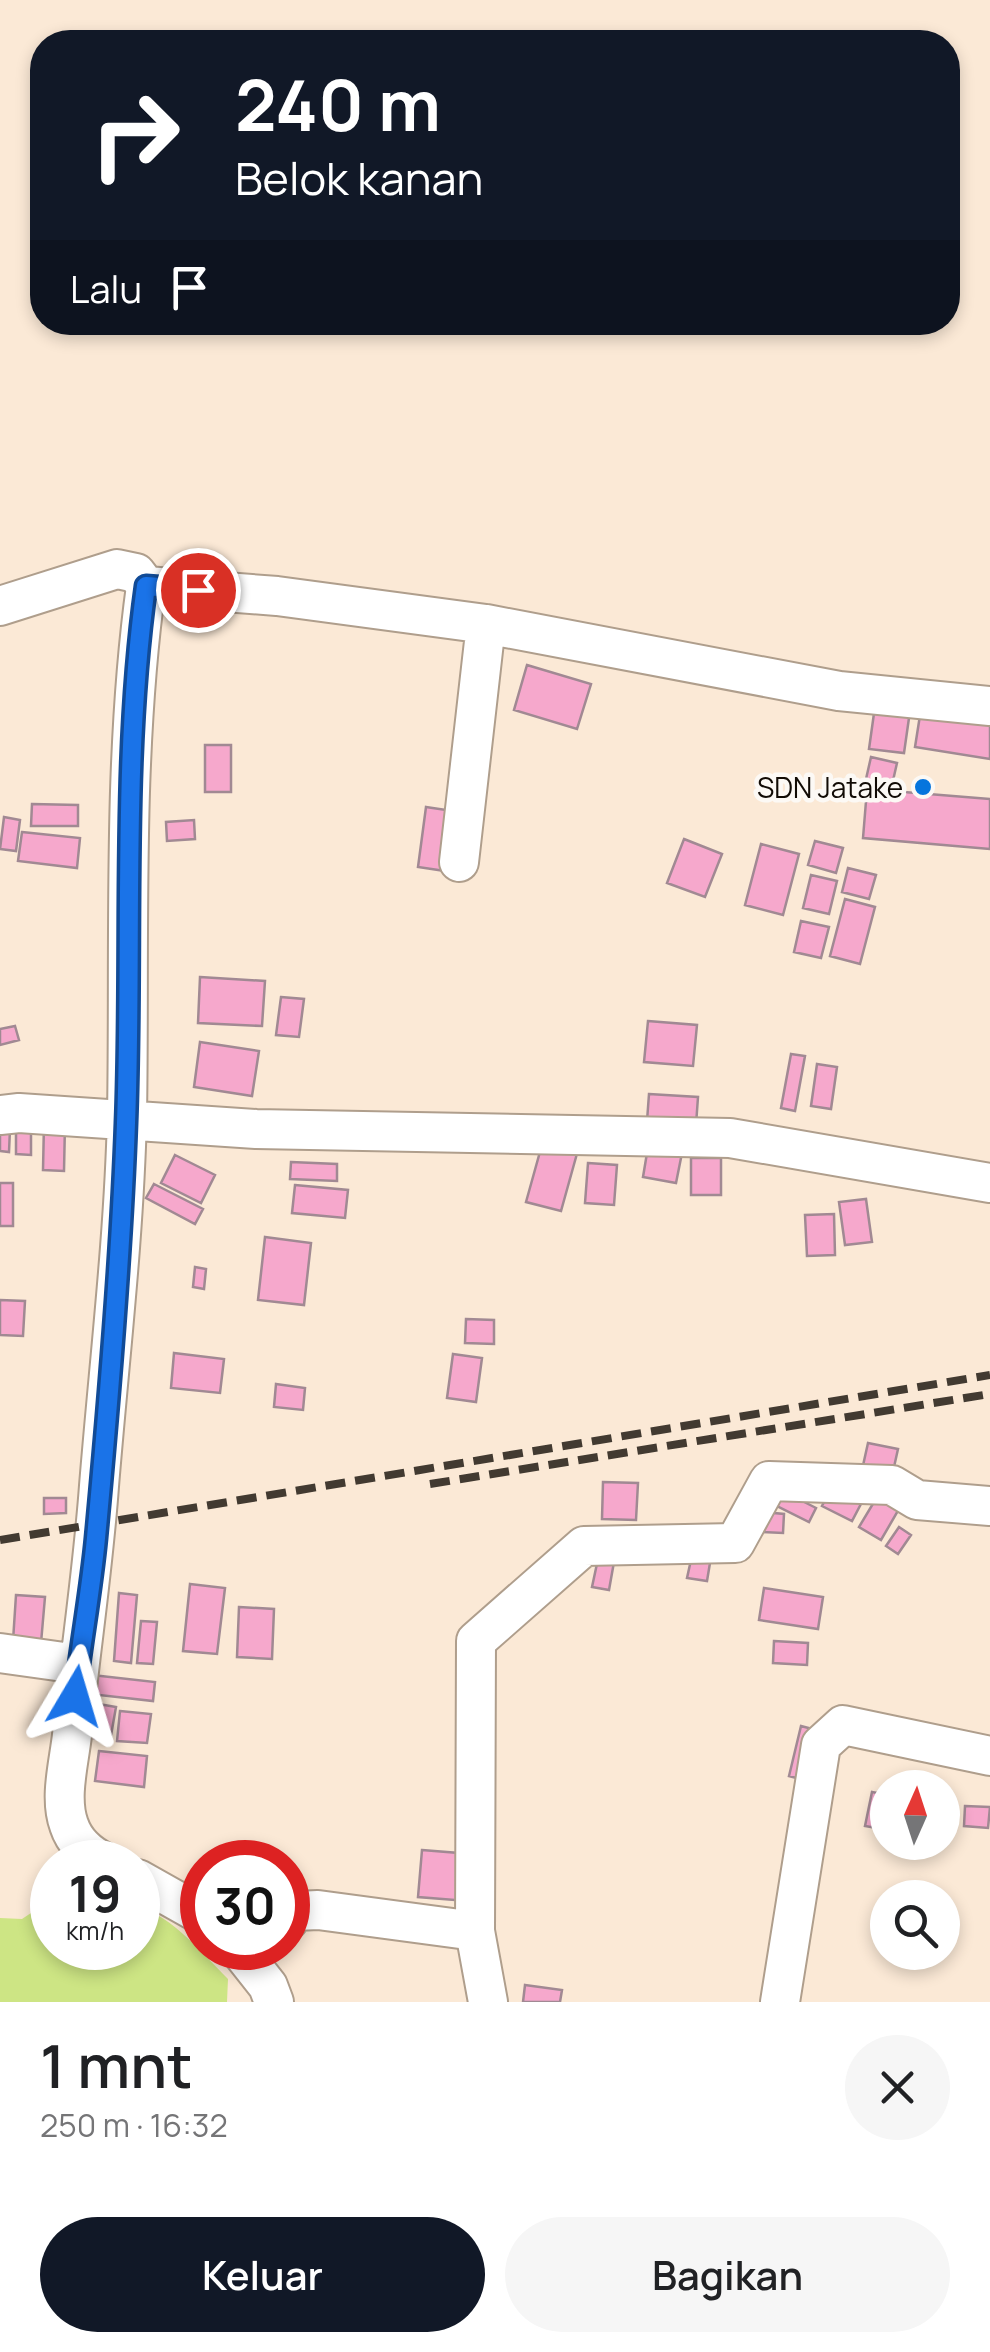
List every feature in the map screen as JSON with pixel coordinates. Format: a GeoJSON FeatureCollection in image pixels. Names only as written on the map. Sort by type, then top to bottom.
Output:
{"type":"FeatureCollection","features":[{"type":"Feature","properties":{"kind":"street"},"geometry":{"type":"LineString","coordinates":[[0,606],[116,569],[136,572],[146,586],[138,649],[128,886],[126,1120],[96,1537],[78,1664],[65,1810],[76,1840]]}},
{"type":"Feature","properties":{"kind":"street"},"geometry":{"type":"LineString","coordinates":[[146,586],[277,596],[486,624],[839,691],[990,706]]}},
{"type":"Feature","properties":{"kind":"street"},"geometry":{"type":"LineString","coordinates":[[459,862],[486,624]]}},
{"type":"Feature","properties":{"kind":"street"},"geometry":{"type":"LineString","coordinates":[[0,1115],[19,1112],[256,1129],[730,1138],[990,1183]]}},
{"type":"Feature","properties":{"kind":"street"},"geometry":{"type":"LineString","coordinates":[[488,2002],[475,1932],[476,1641],[584,1546],[735,1543],[769,1482],[892,1485],[917,1500],[990,1506]]}},
{"type":"Feature","properties":{"kind":"street"},"geometry":{"type":"LineString","coordinates":[[0,1653],[78,1664]]}},
{"type":"Feature","properties":{"kind":"street"},"geometry":{"type":"LineString","coordinates":[[780,2002],[820,1745],[843,1725],[990,1756]]}},
{"type":"Feature","properties":{"kind":"street"},"geometry":{"type":"LineString","coordinates":[[310,1911],[475,1932]]}},
{"type":"Feature","properties":{"kind":"street"},"geometry":{"type":"LineString","coordinates":[[259,1970],[274,2002]]}},
{"type":"Feature","properties":{"kind":"green space"},"geometry":{"type":"Polygon","coordinates":[[[30,1914],[30,1970],[160,1970],[160,1917],[180,1932],[180,1970],[219,1970],[228,1979],[227,2002],[0,2002],[0,1918],[22,1919],[30,1914]]]}},
{"type":"Feature","properties":{"kind":"building"},"geometry":{"type":"Polygon","coordinates":[[[527,665],[591,684],[577,729],[514,710],[527,665]]]}},
{"type":"Feature","properties":{"kind":"building"},"geometry":{"type":"Polygon","coordinates":[[[876,699],[911,704],[904,753],[869,749],[876,699]]]}},
{"type":"Feature","properties":{"kind":"building"},"geometry":{"type":"Polygon","coordinates":[[[921,709],[990,720],[990,759],[915,747],[921,709]]]}},
{"type":"Feature","properties":{"kind":"building"},"geometry":{"type":"Polygon","coordinates":[[[205,745],[231,745],[231,792],[205,792],[205,745]]]}},
{"type":"Feature","properties":{"kind":"building"},"geometry":{"type":"Polygon","coordinates":[[[871,757],[897,763],[892,785],[866,779],[871,757]]]}},
{"type":"Feature","properties":{"kind":"building"},"geometry":{"type":"Polygon","coordinates":[[[867,789],[990,799],[990,849],[863,838],[867,789]]]}},
{"type":"Feature","properties":{"kind":"building"},"geometry":{"type":"Polygon","coordinates":[[[32,804],[78,805],[78,826],[31,826],[32,804]]]}},
{"type":"Feature","properties":{"kind":"building"},"geometry":{"type":"Polygon","coordinates":[[[426,807],[453,811],[445,871],[418,867],[426,807]]]}},
{"type":"Feature","properties":{"kind":"building"},"geometry":{"type":"Polygon","coordinates":[[[4,817],[20,820],[16,851],[0,849],[4,817]]]}},
{"type":"Feature","properties":{"kind":"building"},"geometry":{"type":"Polygon","coordinates":[[[194,820],[195,839],[167,841],[166,822],[194,820]]]}},
{"type":"Feature","properties":{"kind":"building"},"geometry":{"type":"Polygon","coordinates":[[[22,832],[80,838],[77,868],[18,861],[22,832]]]}},
{"type":"Feature","properties":{"kind":"building"},"geometry":{"type":"Polygon","coordinates":[[[684,839],[722,854],[705,897],[667,883],[684,839]]]}},
{"type":"Feature","properties":{"kind":"building"},"geometry":{"type":"Polygon","coordinates":[[[815,841],[843,848],[836,873],[808,865],[815,841]]]}},
{"type":"Feature","properties":{"kind":"building"},"geometry":{"type":"Polygon","coordinates":[[[761,844],[799,854],[783,915],[745,905],[761,844]]]}},
{"type":"Feature","properties":{"kind":"building"},"geometry":{"type":"Polygon","coordinates":[[[848,868],[876,875],[869,899],[842,892],[848,868]]]}},
{"type":"Feature","properties":{"kind":"building"},"geometry":{"type":"Polygon","coordinates":[[[811,875],[837,881],[829,914],[803,908],[811,875]]]}},
{"type":"Feature","properties":{"kind":"building"},"geometry":{"type":"Polygon","coordinates":[[[845,899],[875,907],[860,964],[830,956],[845,899]]]}},
{"type":"Feature","properties":{"kind":"building"},"geometry":{"type":"Polygon","coordinates":[[[801,921],[829,927],[821,958],[794,952],[801,921]]]}},
{"type":"Feature","properties":{"kind":"building"},"geometry":{"type":"Polygon","coordinates":[[[200,977],[265,981],[262,1026],[198,1023],[200,977]]]}},
{"type":"Feature","properties":{"kind":"building"},"geometry":{"type":"Polygon","coordinates":[[[281,997],[304,999],[299,1037],[276,1035],[281,997]]]}},
{"type":"Feature","properties":{"kind":"building"},"geometry":{"type":"Polygon","coordinates":[[[648,1021],[697,1025],[693,1066],[644,1062],[648,1021]]]}},
{"type":"Feature","properties":{"kind":"building"},"geometry":{"type":"Polygon","coordinates":[[[15,1026],[19,1040],[0,1045],[0,1029],[15,1026]]]}},
{"type":"Feature","properties":{"kind":"building"},"geometry":{"type":"Polygon","coordinates":[[[200,1042],[259,1051],[252,1096],[194,1087],[200,1042]]]}},
{"type":"Feature","properties":{"kind":"building"},"geometry":{"type":"Polygon","coordinates":[[[791,1054],[805,1056],[795,1111],[781,1108],[791,1054]]]}},
{"type":"Feature","properties":{"kind":"building"},"geometry":{"type":"Polygon","coordinates":[[[817,1064],[837,1067],[831,1109],[811,1106],[817,1064]]]}},
{"type":"Feature","properties":{"kind":"building"},"geometry":{"type":"Polygon","coordinates":[[[649,1094],[698,1097],[696,1125],[647,1121],[649,1094]]]}},
{"type":"Feature","properties":{"kind":"building"},"geometry":{"type":"Polygon","coordinates":[[[16,1120],[31,1120],[31,1155],[16,1154],[16,1120]]]}},
{"type":"Feature","properties":{"kind":"building"},"geometry":{"type":"Polygon","coordinates":[[[44,1123],[65,1124],[64,1171],[43,1170],[44,1123]]]}},
{"type":"Feature","properties":{"kind":"building"},"geometry":{"type":"Polygon","coordinates":[[[0,1129],[10,1129],[9,1152],[0,1151],[0,1129]]]}},
{"type":"Feature","properties":{"kind":"building"},"geometry":{"type":"Polygon","coordinates":[[[543,1141],[578,1150],[561,1211],[526,1202],[543,1141]]]}},
{"type":"Feature","properties":{"kind":"building"},"geometry":{"type":"Polygon","coordinates":[[[648,1147],[682,1153],[676,1183],[643,1177],[648,1147]]]}},
{"type":"Feature","properties":{"kind":"building"},"geometry":{"type":"Polygon","coordinates":[[[175,1155],[215,1175],[201,1203],[161,1183],[175,1155]]]}},
{"type":"Feature","properties":{"kind":"building"},"geometry":{"type":"Polygon","coordinates":[[[691,1158],[721,1158],[721,1195],[691,1195],[691,1158]]]}},
{"type":"Feature","properties":{"kind":"building"},"geometry":{"type":"Polygon","coordinates":[[[291,1162],[337,1164],[337,1181],[290,1179],[291,1162]]]}},
{"type":"Feature","properties":{"kind":"building"},"geometry":{"type":"Polygon","coordinates":[[[588,1163],[617,1165],[614,1205],[585,1203],[588,1163]]]}},
{"type":"Feature","properties":{"kind":"building"},"geometry":{"type":"Polygon","coordinates":[[[0,1183],[13,1183],[13,1226],[0,1226],[0,1183]]]}},
{"type":"Feature","properties":{"kind":"building"},"geometry":{"type":"Polygon","coordinates":[[[154,1184],[203,1209],[195,1224],[146,1198],[154,1184]]]}},
{"type":"Feature","properties":{"kind":"building"},"geometry":{"type":"Polygon","coordinates":[[[295,1185],[348,1190],[345,1218],[292,1213],[295,1185]]]}},
{"type":"Feature","properties":{"kind":"building"},"geometry":{"type":"Polygon","coordinates":[[[866,1199],[872,1242],[845,1245],[839,1202],[866,1199]]]}},
{"type":"Feature","properties":{"kind":"building"},"geometry":{"type":"Polygon","coordinates":[[[834,1214],[835,1255],[807,1256],[805,1215],[834,1214]]]}},
{"type":"Feature","properties":{"kind":"building"},"geometry":{"type":"Polygon","coordinates":[[[265,1237],[311,1243],[304,1305],[258,1300],[265,1237]]]}},
{"type":"Feature","properties":{"kind":"building"},"geometry":{"type":"Polygon","coordinates":[[[195,1267],[206,1269],[204,1289],[193,1287],[195,1267]]]}},
{"type":"Feature","properties":{"kind":"building"},"geometry":{"type":"Polygon","coordinates":[[[0,1300],[25,1301],[23,1336],[0,1335],[0,1300]]]}},
{"type":"Feature","properties":{"kind":"building"},"geometry":{"type":"Polygon","coordinates":[[[466,1319],[494,1320],[494,1344],[465,1343],[466,1319]]]}},
{"type":"Feature","properties":{"kind":"building"},"geometry":{"type":"Polygon","coordinates":[[[174,1353],[224,1359],[220,1393],[171,1388],[174,1353]]]}},
{"type":"Feature","properties":{"kind":"building"},"geometry":{"type":"Polygon","coordinates":[[[453,1354],[482,1358],[476,1402],[447,1398],[453,1354]]]}},
{"type":"Feature","properties":{"kind":"building"},"geometry":{"type":"Polygon","coordinates":[[[276,1384],[305,1388],[303,1410],[274,1407],[276,1384]]]}},
{"type":"Feature","properties":{"kind":"building"},"geometry":{"type":"Polygon","coordinates":[[[868,1443],[898,1449],[892,1476],[862,1470],[868,1443]]]}},
{"type":"Feature","properties":{"kind":"building"},"geometry":{"type":"Polygon","coordinates":[[[603,1482],[638,1483],[636,1520],[602,1519],[603,1482]]]}},
{"type":"Feature","properties":{"kind":"building"},"geometry":{"type":"Polygon","coordinates":[[[771,1485],[816,1508],[809,1522],[763,1499],[771,1485]]]}},
{"type":"Feature","properties":{"kind":"building"},"geometry":{"type":"Polygon","coordinates":[[[833,1485],[863,1500],[852,1521],[822,1506],[833,1485]]]}},
{"type":"Feature","properties":{"kind":"building"},"geometry":{"type":"Polygon","coordinates":[[[877,1497],[899,1509],[881,1540],[859,1527],[877,1497]]]}},
{"type":"Feature","properties":{"kind":"building"},"geometry":{"type":"Polygon","coordinates":[[[44,1498],[66,1498],[66,1513],[44,1514],[44,1498]]]}},
{"type":"Feature","properties":{"kind":"building"},"geometry":{"type":"Polygon","coordinates":[[[763,1512],[784,1514],[783,1533],[762,1532],[763,1512]]]}},
{"type":"Feature","properties":{"kind":"building"},"geometry":{"type":"Polygon","coordinates":[[[899,1527],[911,1535],[898,1554],[886,1546],[899,1527]]]}},
{"type":"Feature","properties":{"kind":"building"},"geometry":{"type":"Polygon","coordinates":[[[598,1559],[614,1562],[609,1590],[592,1587],[598,1559]]]}},
{"type":"Feature","properties":{"kind":"building"},"geometry":{"type":"Polygon","coordinates":[[[691,1560],[710,1563],[707,1581],[687,1578],[691,1560]]]}},
{"type":"Feature","properties":{"kind":"building"},"geometry":{"type":"Polygon","coordinates":[[[190,1584],[225,1588],[217,1654],[183,1651],[190,1584]]]}},
{"type":"Feature","properties":{"kind":"building"},"geometry":{"type":"Polygon","coordinates":[[[764,1588],[823,1597],[818,1629],[759,1620],[764,1588]]]}},
{"type":"Feature","properties":{"kind":"building"},"geometry":{"type":"Polygon","coordinates":[[[119,1593],[137,1595],[131,1663],[114,1661],[119,1593]]]}},
{"type":"Feature","properties":{"kind":"building"},"geometry":{"type":"Polygon","coordinates":[[[16,1595],[45,1597],[41,1643],[13,1641],[16,1595]]]}},
{"type":"Feature","properties":{"kind":"building"},"geometry":{"type":"Polygon","coordinates":[[[239,1607],[274,1609],[272,1659],[237,1657],[239,1607]]]}},
{"type":"Feature","properties":{"kind":"building"},"geometry":{"type":"Polygon","coordinates":[[[141,1621],[157,1622],[153,1664],[137,1663],[141,1621]]]}},
{"type":"Feature","properties":{"kind":"building"},"geometry":{"type":"Polygon","coordinates":[[[774,1641],[808,1643],[807,1665],[773,1663],[774,1641]]]}},
{"type":"Feature","properties":{"kind":"building"},"geometry":{"type":"Polygon","coordinates":[[[92,1675],[155,1682],[153,1701],[90,1694],[92,1675]]]}},
{"type":"Feature","properties":{"kind":"building"},"geometry":{"type":"Polygon","coordinates":[[[93,1703],[116,1707],[110,1741],[87,1737],[93,1703]]]}},
{"type":"Feature","properties":{"kind":"building"},"geometry":{"type":"Polygon","coordinates":[[[120,1711],[151,1714],[147,1743],[117,1741],[120,1711]]]}},
{"type":"Feature","properties":{"kind":"building"},"geometry":{"type":"Polygon","coordinates":[[[801,1726],[831,1734],[819,1784],[789,1776],[801,1726]]]}},
{"type":"Feature","properties":{"kind":"building"},"geometry":{"type":"Polygon","coordinates":[[[99,1751],[147,1756],[144,1787],[95,1781],[99,1751]]]}},
{"type":"Feature","properties":{"kind":"building"},"geometry":{"type":"Polygon","coordinates":[[[870,1802],[870,1827],[865,1826],[870,1802]]]}},
{"type":"Feature","properties":{"kind":"building"},"geometry":{"type":"Polygon","coordinates":[[[965,1806],[990,1807],[988,1828],[964,1826],[965,1806]]]}},
{"type":"Feature","properties":{"kind":"building"},"geometry":{"type":"Polygon","coordinates":[[[422,1850],[471,1854],[467,1901],[418,1897],[422,1850]]]}},
{"type":"Feature","properties":{"kind":"building"},"geometry":{"type":"Polygon","coordinates":[[[525,1985],[562,1990],[560,2002],[523,2002],[525,1985]]]}},
{"type":"Feature","properties":{"kind":"railway"},"geometry":{"type":"LineString","coordinates":[[0,1540],[990,1375]]}},
{"type":"Feature","properties":{"kind":"railway"},"geometry":{"type":"LineString","coordinates":[[430,1484],[990,1394]]}},
{"type":"Feature","properties":{"kind":"place","name":"SDN Jatake"},"geometry":{"type":"Point","coordinates":[923,787]}},
{"type":"Feature","properties":{"kind":"route"},"geometry":{"type":"LineString","coordinates":[[75,1696],[96,1537],[122,1197],[128,886],[138,649],[146,586],[198,590]]}}]}
